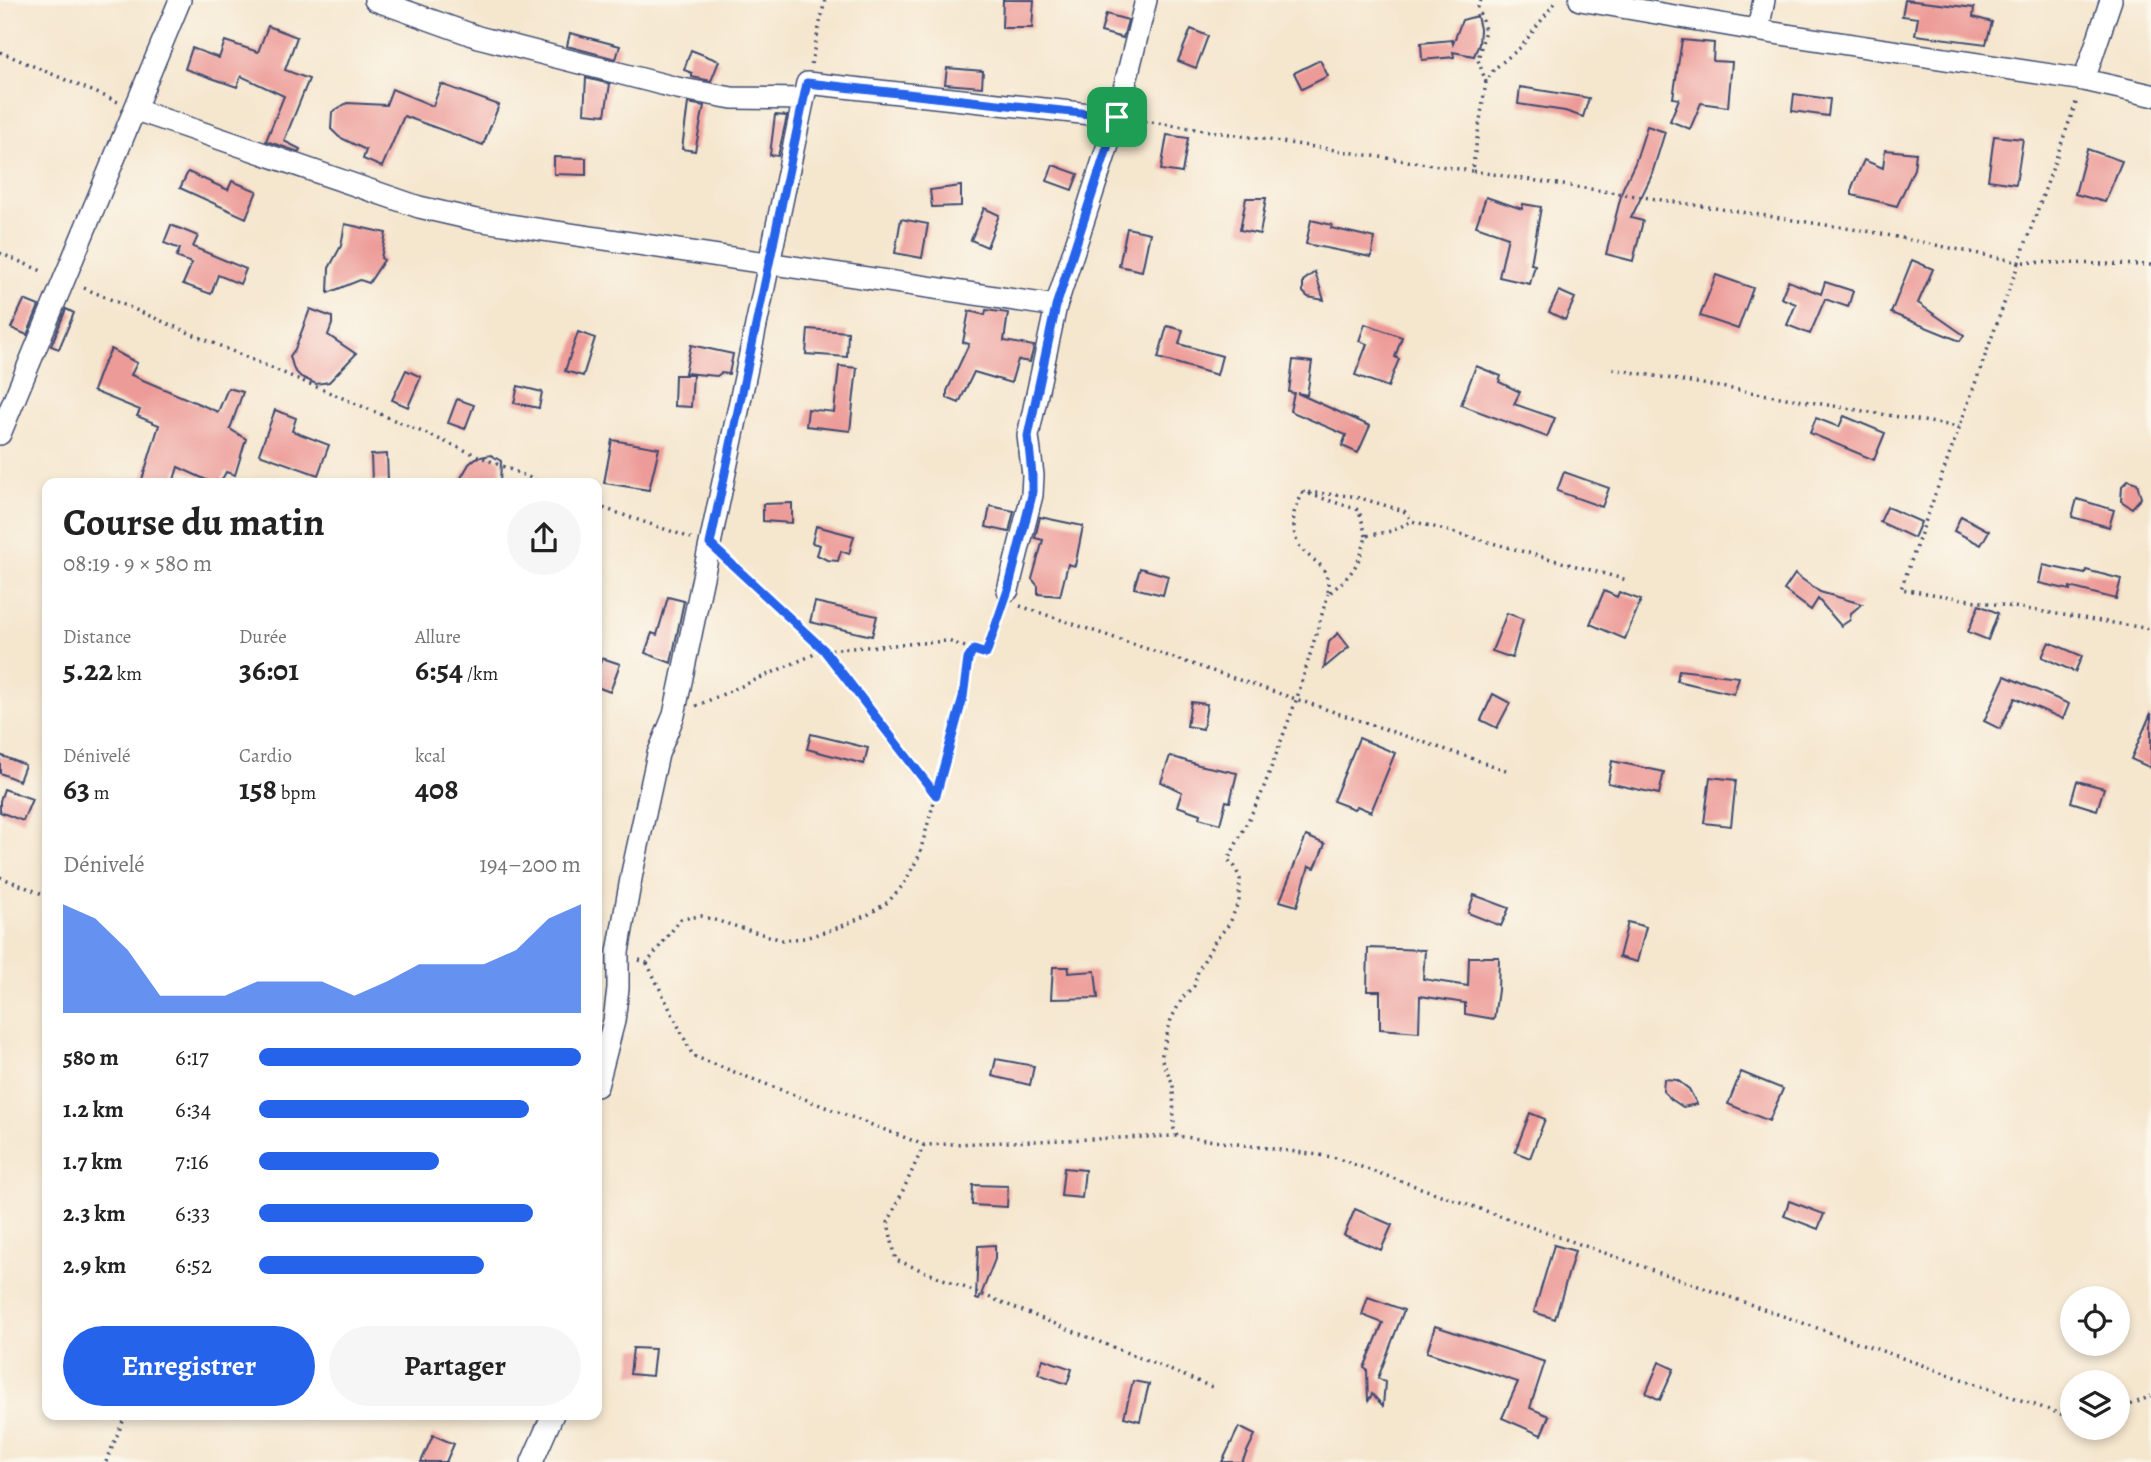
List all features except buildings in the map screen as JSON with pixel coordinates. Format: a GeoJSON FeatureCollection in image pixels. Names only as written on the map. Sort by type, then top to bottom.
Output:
{"type":"FeatureCollection","features":[{"type":"Feature","properties":{"kind":"street"},"geometry":{"type":"LineString","coordinates":[[0,434],[180,0]]}},
{"type":"Feature","properties":{"kind":"street"},"geometry":{"type":"LineString","coordinates":[[375,0],[478,37],[677,88],[732,98],[805,91],[1117,117]]}},
{"type":"Feature","properties":{"kind":"street"},"geometry":{"type":"LineString","coordinates":[[1007,595],[1032,495],[1028,436],[1056,306],[1117,117],[1146,0]]}},
{"type":"Feature","properties":{"kind":"street"},"geometry":{"type":"LineString","coordinates":[[1580,0],[2084,80],[2151,95]]}},
{"type":"Feature","properties":{"kind":"street"},"geometry":{"type":"LineString","coordinates":[[1758,30],[1764,0]]}},
{"type":"Feature","properties":{"kind":"street"},"geometry":{"type":"LineString","coordinates":[[2084,80],[2111,0]]}},
{"type":"Feature","properties":{"kind":"street"},"geometry":{"type":"LineString","coordinates":[[602,1067],[614,1021],[618,989],[618,952],[632,873],[659,754],[674,715],[805,91]]}},
{"type":"Feature","properties":{"kind":"street"},"geometry":{"type":"LineString","coordinates":[[136,110],[419,207],[476,220],[1056,306]]}},
{"type":"Feature","properties":{"kind":"street"},"geometry":{"type":"LineString","coordinates":[[532,1462],[550,1420]]}},
{"type":"Feature","properties":{"kind":"path"},"geometry":{"type":"LineString","coordinates":[[805,91],[825,0]]}},
{"type":"Feature","properties":{"kind":"path"},"geometry":{"type":"LineString","coordinates":[[1481,0],[1478,7],[1485,30],[1478,60],[1486,82]]}},
{"type":"Feature","properties":{"kind":"path"},"geometry":{"type":"LineString","coordinates":[[1472,171],[1486,82],[1494,69],[1521,47],[1558,0]]}},
{"type":"Feature","properties":{"kind":"path"},"geometry":{"type":"LineString","coordinates":[[0,52],[136,110]]}},
{"type":"Feature","properties":{"kind":"path"},"geometry":{"type":"LineString","coordinates":[[2084,80],[1901,589],[2151,629]]}},
{"type":"Feature","properties":{"kind":"path"},"geometry":{"type":"LineString","coordinates":[[1117,117],[1872,232],[2019,262],[2151,265]]}},
{"type":"Feature","properties":{"kind":"path"},"geometry":{"type":"LineString","coordinates":[[0,253],[530,478]]}},
{"type":"Feature","properties":{"kind":"path"},"geometry":{"type":"LineString","coordinates":[[1613,369],[1959,428]]}},
{"type":"Feature","properties":{"kind":"path"},"geometry":{"type":"LineString","coordinates":[[1303,492],[1367,500],[1404,511],[1412,521],[1627,580]]}},
{"type":"Feature","properties":{"kind":"path"},"geometry":{"type":"LineString","coordinates":[[1303,492],[1359,510],[1366,536],[1362,555],[1350,577],[1328,594]]}},
{"type":"Feature","properties":{"kind":"path"},"geometry":{"type":"LineString","coordinates":[[1177,1136],[1174,1129],[1173,1084],[1161,1058],[1171,1019],[1183,997],[1194,986],[1198,971],[1214,941],[1230,923],[1239,900],[1240,879],[1235,867],[1228,860],[1261,794],[1297,698],[1328,594],[1329,581],[1322,566],[1305,554],[1296,543],[1293,515],[1303,492]]}},
{"type":"Feature","properties":{"kind":"path"},"geometry":{"type":"LineString","coordinates":[[602,508],[710,544],[824,650],[936,795]]}},
{"type":"Feature","properties":{"kind":"path"},"geometry":{"type":"LineString","coordinates":[[1366,536],[1392,531],[1412,521]]}},
{"type":"Feature","properties":{"kind":"path"},"geometry":{"type":"LineString","coordinates":[[674,715],[824,650],[948,641],[986,654],[1007,595],[1506,770]]}},
{"type":"Feature","properties":{"kind":"path"},"geometry":{"type":"LineString","coordinates":[[647,962],[681,919],[701,916],[782,940],[805,939],[840,927],[888,902],[904,884],[919,856],[963,697],[968,659],[974,650]]}},
{"type":"Feature","properties":{"kind":"path"},"geometry":{"type":"LineString","coordinates":[[0,877],[42,894]]}},
{"type":"Feature","properties":{"kind":"path"},"geometry":{"type":"LineString","coordinates":[[618,952],[647,962],[693,1056],[924,1146],[1177,1136],[1333,1157],[2060,1414]]}},
{"type":"Feature","properties":{"kind":"path"},"geometry":{"type":"LineString","coordinates":[[924,1146],[888,1223],[896,1259],[1212,1387]]}},
{"type":"Feature","properties":{"kind":"path"},"geometry":{"type":"LineString","coordinates":[[2130,1405],[2151,1396]]}},
{"type":"Feature","properties":{"kind":"path"},"geometry":{"type":"LineString","coordinates":[[106,1462],[124,1420]]}},
{"type":"Feature","properties":{"kind":"route"},"geometry":{"type":"LineString","coordinates":[[807,83],[1117,117],[1056,306],[1028,436],[1032,495],[1008,590],[986,654],[974,650],[968,659],[963,697],[936,795],[824,650],[710,544],[807,83]]}}]}
